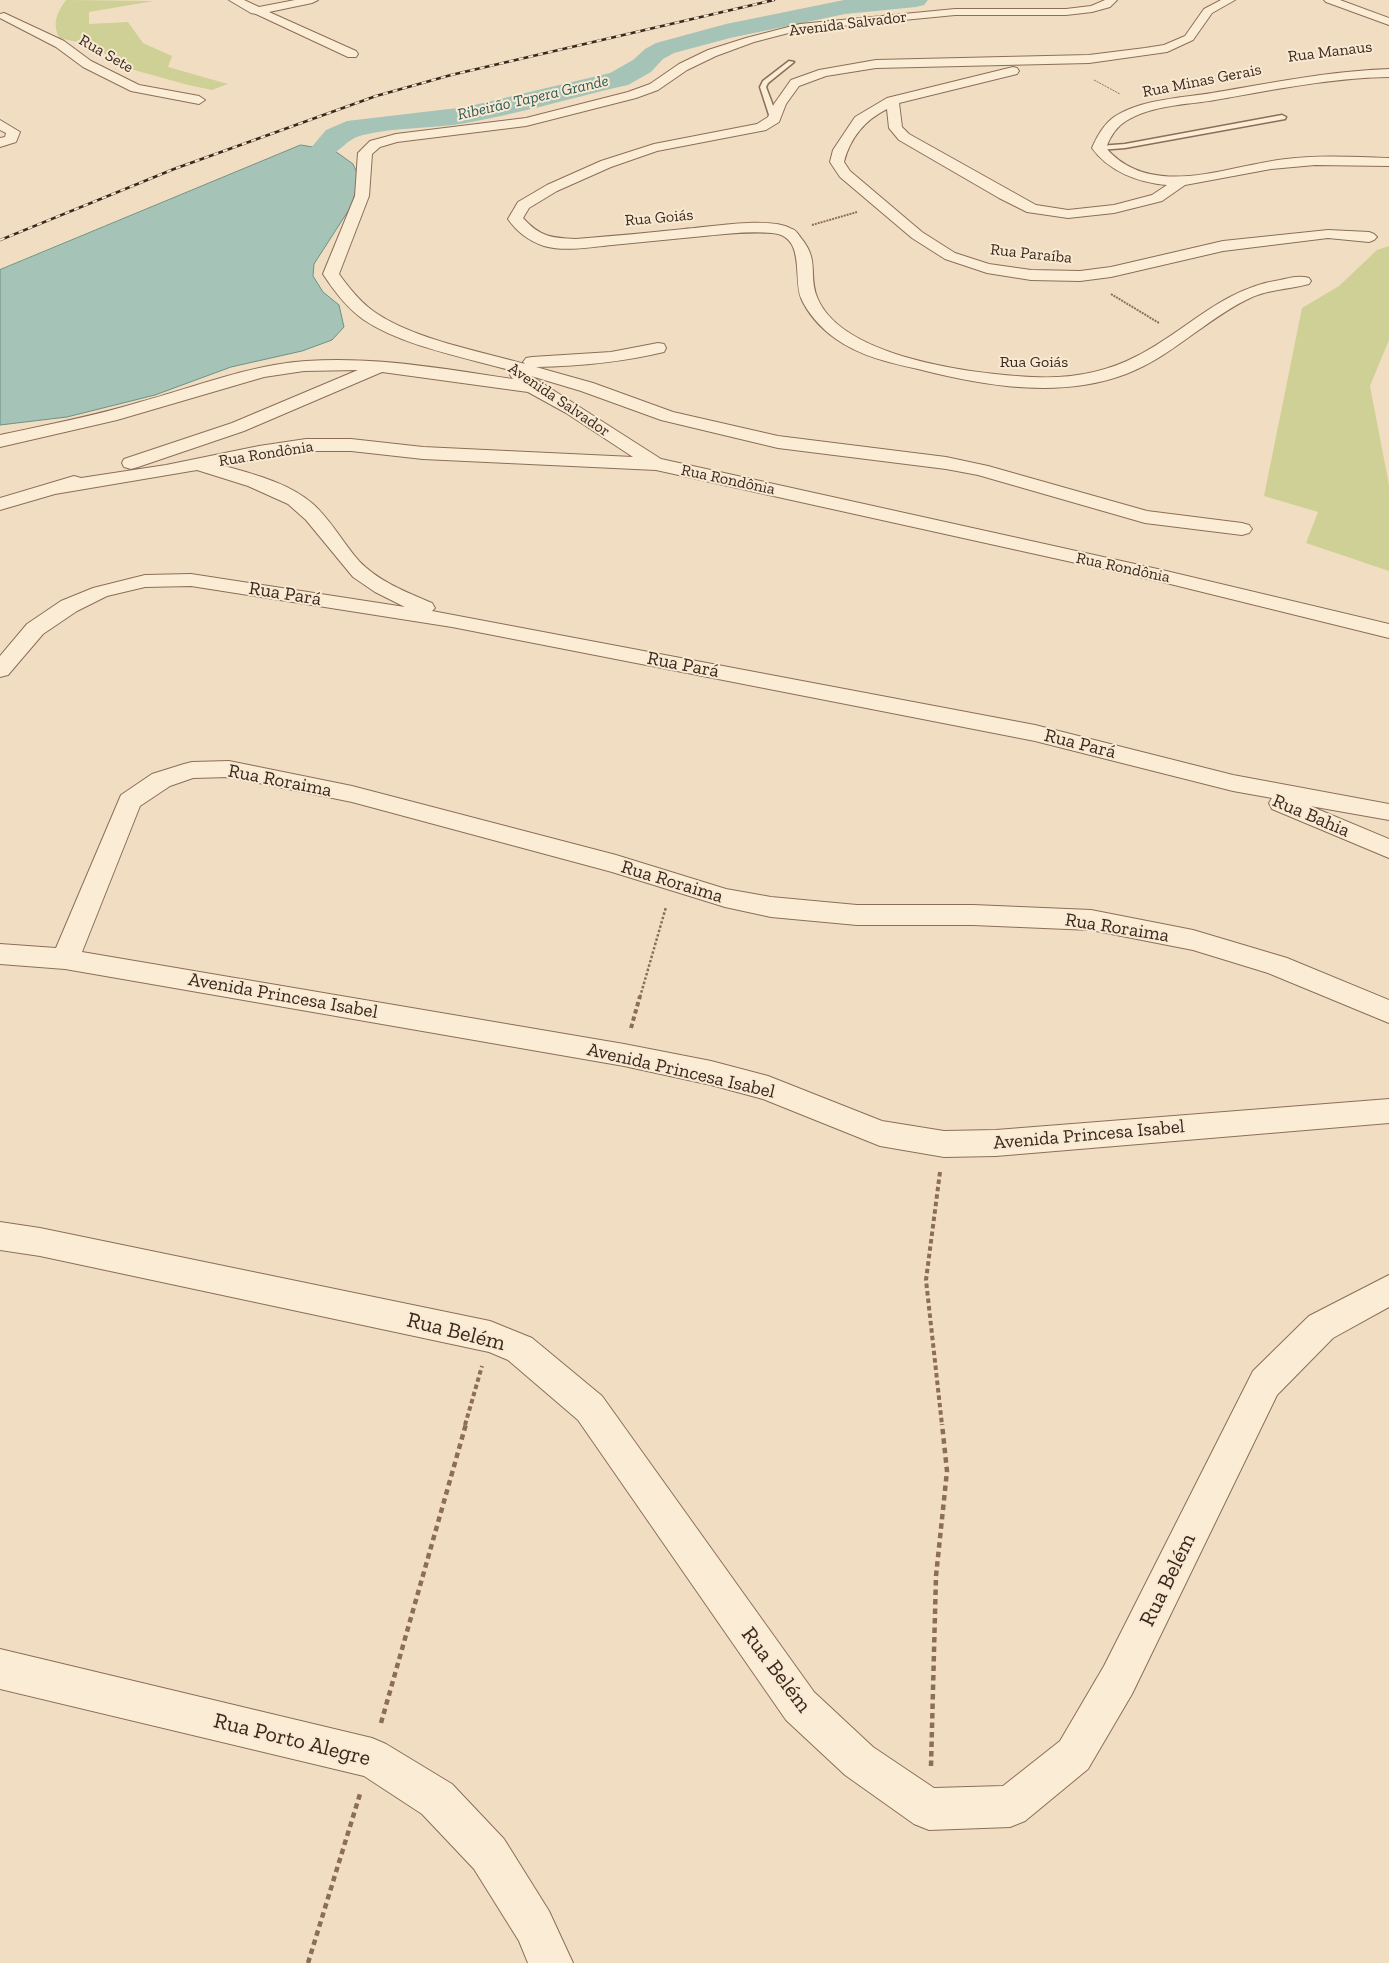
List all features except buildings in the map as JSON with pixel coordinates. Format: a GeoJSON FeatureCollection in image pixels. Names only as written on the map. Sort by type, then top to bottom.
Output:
{"type":"FeatureCollection","features":[{"type":"Feature","properties":{"kind":"street"},"geometry":{"type":"LineString","coordinates":[[234,0],[352,54]]}},
{"type":"Feature","properties":{"kind":"street"},"geometry":{"type":"LineString","coordinates":[[255,10],[312,0]]}},
{"type":"Feature","properties":{"kind":"street","name":"Avenida Salvador"},"geometry":{"type":"LineString","coordinates":[[656,464],[572,409],[533,387],[506,363],[402,334],[369,316],[343,292],[332,274],[362,196],[365,153],[375,144],[396,138],[526,122],[588,108],[654,87],[683,67],[712,52],[800,27],[955,12],[1066,12],[1106,5],[1112,0]]}},
{"type":"Feature","properties":{"kind":"street"},"geometry":{"type":"LineString","coordinates":[[774,119],[780,104],[795,83],[823,73],[876,64],[1089,59],[1168,48],[1189,38],[1208,11],[1228,0]]}},
{"type":"Feature","properties":{"kind":"street"},"geometry":{"type":"LineString","coordinates":[[1330,0],[1389,22]]}},
{"type":"Feature","properties":{"kind":"street"},"geometry":{"type":"LineString","coordinates":[[1378,3],[1389,13]]}},
{"type":"Feature","properties":{"kind":"street"},"geometry":{"type":"LineString","coordinates":[[2,18],[14,5]]}},
{"type":"Feature","properties":{"kind":"street","name":"Rua Sete"},"geometry":{"type":"LineString","coordinates":[[2,18],[60,44],[88,64],[135,88],[199,100]]}},
{"type":"Feature","properties":{"kind":"street"},"geometry":{"type":"LineString","coordinates":[[1056,60],[892,102],[896,128],[904,137],[1004,195],[1032,209],[1068,214],[1114,209],[1157,198],[1180,182]]}},
{"type":"Feature","properties":{"kind":"street","name":"Rua Manaus"},"geometry":{"type":"LineString","coordinates":[[1219,96],[1263,79],[1316,68],[1346,64],[1389,62]]}},
{"type":"Feature","properties":{"kind":"street","name":"Rua Minas Gerais"},"geometry":{"type":"LineString","coordinates":[[1099,148],[1109,129],[1120,119],[1147,108],[1319,77],[1389,73]]}},
{"type":"Feature","properties":{"kind":"street","name":"Rua Paraíba"},"geometry":{"type":"LineString","coordinates":[[892,102],[871,112],[860,120],[840,150],[837,162],[845,174],[917,236],[950,256],[987,268],[1031,274],[1080,276],[1110,272],[1223,246],[1328,234],[1369,237]]}},
{"type":"Feature","properties":{"kind":"street","name":"Rua Goiás"},"geometry":{"type":"LineString","coordinates":[[774,119],[761,127],[654,148],[606,164],[552,188],[523,205],[515,218],[527,232],[548,242],[576,244],[742,228],[764,228],[788,232],[802,247],[807,263],[808,295],[822,320],[852,342],[883,356],[948,372],[996,380],[1026,382],[1073,380],[1114,373],[1142,361],[1241,296],[1264,287],[1303,281]]}},
{"type":"Feature","properties":{"kind":"street"},"geometry":{"type":"LineString","coordinates":[[0,124],[13,132],[11,139],[0,143]]}},
{"type":"Feature","properties":{"kind":"street"},"geometry":{"type":"LineString","coordinates":[[1099,148],[1105,157],[1135,175],[1156,181],[1180,182],[1237,173],[1270,165],[1320,162],[1389,162]]}},
{"type":"Feature","properties":{"kind":"street"},"geometry":{"type":"LineString","coordinates":[[506,363],[603,359],[627,356],[658,348]]}},
{"type":"Feature","properties":{"kind":"street"},"geometry":{"type":"LineString","coordinates":[[506,363],[587,387],[667,416],[778,442],[946,463],[981,470],[1145,517],[1242,529]]}},
{"type":"Feature","properties":{"kind":"street"},"geometry":{"type":"LineString","coordinates":[[0,441],[117,415],[266,371],[303,366],[333,364],[381,366],[533,387]]}},
{"type":"Feature","properties":{"kind":"street","name":"Rua Rondônia"},"geometry":{"type":"LineString","coordinates":[[0,504],[56,488],[238,427],[381,366]]}},
{"type":"Feature","properties":{"kind":"street","name":"Rua Rondônia"},"geometry":{"type":"LineString","coordinates":[[56,488],[306,445],[351,445],[423,453],[656,464],[1162,576],[1389,631]]}},
{"type":"Feature","properties":{"kind":"street"},"geometry":{"type":"LineString","coordinates":[[198,464],[260,484],[306,508],[361,574],[390,592],[452,621]]}},
{"type":"Feature","properties":{"kind":"street","name":"Rua Pará"},"geometry":{"type":"LineString","coordinates":[[0,670],[35,629],[69,606],[100,592],[145,582],[191,580],[452,621],[1035,733],[1234,783],[1389,812]]}},
{"type":"Feature","properties":{"kind":"street","name":"Rua Roraima"},"geometry":{"type":"LineString","coordinates":[[65,959],[130,801],[161,780],[192,770],[229,769],[352,794],[616,864],[725,898],[771,907],[857,916],[973,915],[1091,920],[1193,940],[1277,964],[1389,1012]]}},
{"type":"Feature","properties":{"kind":"street","name":"Rua Bahia"},"geometry":{"type":"LineString","coordinates":[[1234,783],[1389,849]]}},
{"type":"Feature","properties":{"kind":"street","name":"Avenida Princesa Isabel"},"geometry":{"type":"LineString","coordinates":[[0,954],[65,959],[624,1055],[768,1088],[880,1133],[944,1144],[996,1143],[1389,1110]]}},
{"type":"Feature","properties":{"kind":"street","name":"Rua Belém"},"geometry":{"type":"LineString","coordinates":[[0,1236],[40,1242],[490,1336],[520,1349],[590,1408],[800,1706],[859,1761],[929,1809],[1010,1806],[1074,1755],[1118,1680],[1265,1383],[1321,1328],[1389,1290]]}},
{"type":"Feature","properties":{"kind":"street","name":"Rua Porto Alegre"},"geometry":{"type":"LineString","coordinates":[[0,1669],[372,1758],[437,1799],[489,1854],[534,1926],[551,1963]]}},
{"type":"Feature","properties":{"kind":"lane"},"geometry":{"type":"LineString","coordinates":[[774,119],[763,86],[765,82],[791,62]]}},
{"type":"Feature","properties":{"kind":"lane"},"geometry":{"type":"LineString","coordinates":[[1099,148],[1125,146],[1282,117]]}},
{"type":"Feature","properties":{"kind":"path"},"geometry":{"type":"LineString","coordinates":[[1056,60],[1147,108]]}},
{"type":"Feature","properties":{"kind":"path"},"geometry":{"type":"LineString","coordinates":[[788,232],[881,205]]}},
{"type":"Feature","properties":{"kind":"path"},"geometry":{"type":"LineString","coordinates":[[1080,276],[1180,336]]}},
{"type":"Feature","properties":{"kind":"path"},"geometry":{"type":"LineString","coordinates":[[624,1055],[673,882]]}},
{"type":"Feature","properties":{"kind":"path"},"geometry":{"type":"LineString","coordinates":[[929,1809],[936,1576],[947,1471],[926,1280],[944,1144]]}},
{"type":"Feature","properties":{"kind":"path"},"geometry":{"type":"LineString","coordinates":[[308,1963],[372,1758],[490,1336]]}},
{"type":"Feature","properties":{"kind":"green space"},"geometry":{"type":"Polygon","coordinates":[[[66,0],[154,1],[89,12],[89,24],[128,22],[143,43],[172,56],[168,67],[228,84],[212,90],[188,85],[127,68],[102,52],[82,43],[59,38],[56,18],[66,0]]]}},
{"type":"Feature","properties":{"kind":"green space"},"geometry":{"type":"Polygon","coordinates":[[[1389,246],[1389,340],[1370,386],[1389,485],[1389,571],[1306,543],[1318,512],[1264,496],[1302,308],[1339,286],[1377,250],[1389,246]]]}},
{"type":"Feature","properties":{"kind":"shaded area"},"geometry":{"type":"Polygon","coordinates":[[[301,145],[335,151],[353,164],[359,177],[352,205],[314,264],[313,276],[323,292],[339,305],[344,327],[332,340],[302,351],[231,367],[155,395],[67,417],[0,425],[0,270],[301,145]]]}},
{"type":"Feature","properties":{"kind":"waterway","name":"Ribeirão Tapera Grande"},"geometry":{"type":"LineString","coordinates":[[324,149],[336,136],[357,127],[466,115],[619,79],[642,66],[654,54],[665,48],[726,31],[845,7],[916,0]]}},
{"type":"Feature","properties":{"kind":"railway"},"geometry":{"type":"LineString","coordinates":[[0,240],[174,169],[376,96],[451,75],[774,0]]}}]}
